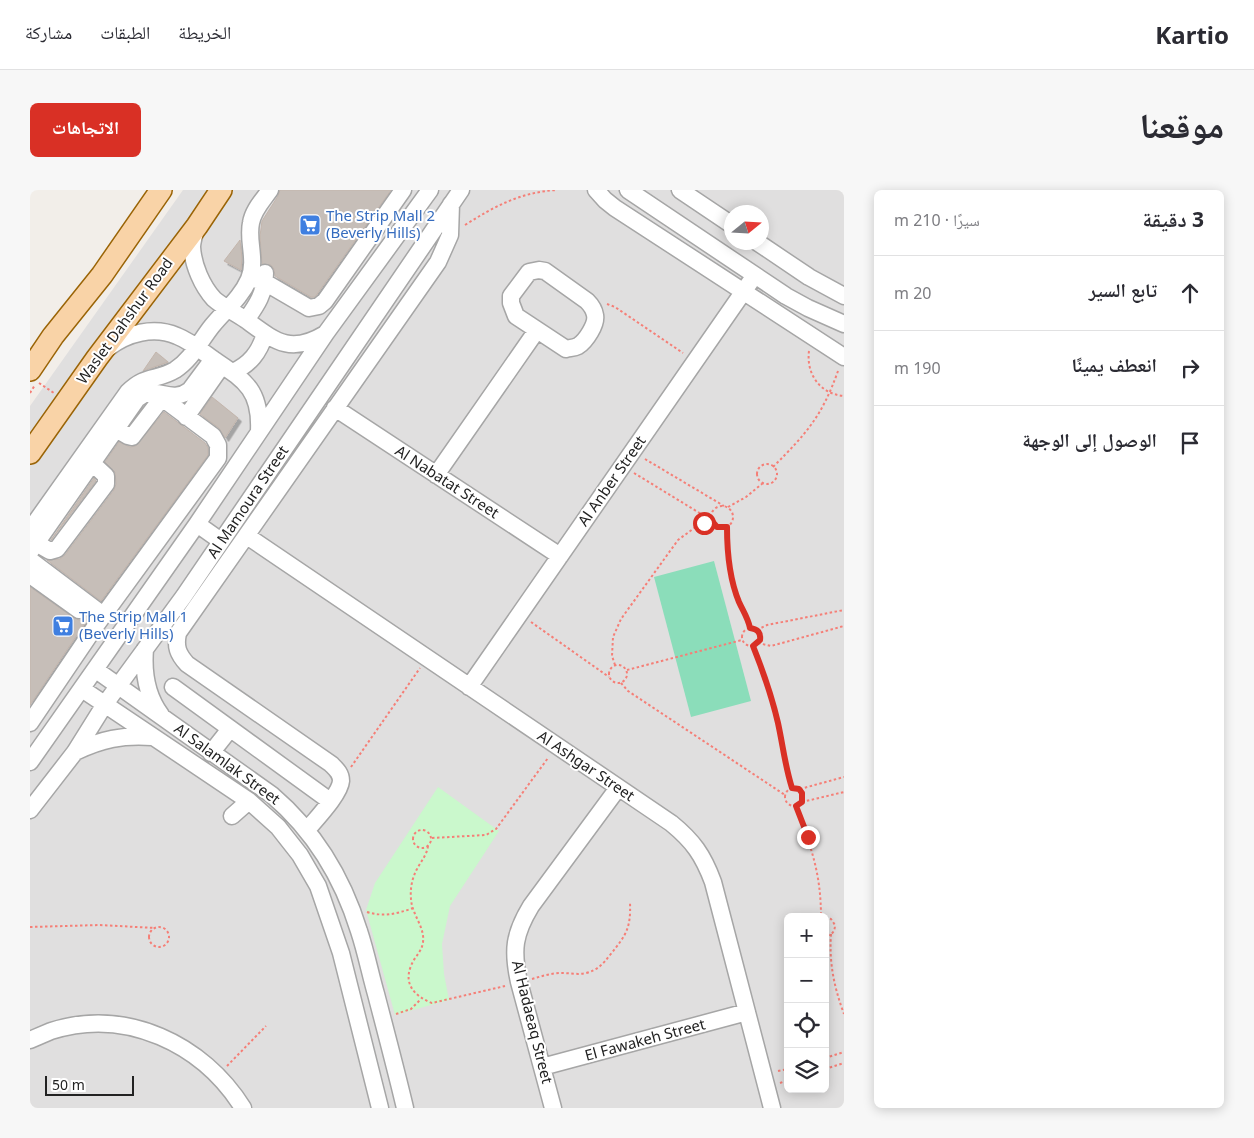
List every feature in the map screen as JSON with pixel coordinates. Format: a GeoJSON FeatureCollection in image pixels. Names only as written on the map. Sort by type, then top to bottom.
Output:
{"type":"FeatureCollection","features":[{"type":"Feature","properties":{"kind":"main road"},"geometry":{"type":"LineString","coordinates":[[33,376],[53,336],[107,268],[161,190]]}},
{"type":"Feature","properties":{"kind":"main road","name":"Waslet Dahshur Road"},"geometry":{"type":"LineString","coordinates":[[30,453],[97,358],[167,263],[197,226],[221,190]]}},
{"type":"Feature","properties":{"kind":"street"},"geometry":{"type":"LineString","coordinates":[[246,320],[259,301],[250,224],[255,212],[270,190]]}},
{"type":"Feature","properties":{"kind":"street"},"geometry":{"type":"LineString","coordinates":[[32,542],[128,392],[135,384],[145,379],[175,370],[198,348],[210,329],[228,308],[257,280],[258,226],[262,212],[278,190]]}},
{"type":"Feature","properties":{"kind":"street"},"geometry":{"type":"LineString","coordinates":[[257,280],[309,308],[320,306],[325,302],[403,190]]}},
{"type":"Feature","properties":{"kind":"street","name":"Al Mamoura Street"},"geometry":{"type":"LineString","coordinates":[[30,762],[197,524],[326,333],[430,190]]}},
{"type":"Feature","properties":{"kind":"street","name":"Al Mamoura Street"},"geometry":{"type":"LineString","coordinates":[[30,810],[75,752],[145,649],[190,600],[221,541],[462,190]]}},
{"type":"Feature","properties":{"kind":"street"},"geometry":{"type":"LineString","coordinates":[[596,190],[615,208],[844,357]]}},
{"type":"Feature","properties":{"kind":"street"},"geometry":{"type":"LineString","coordinates":[[628,190],[808,308],[844,324]]}},
{"type":"Feature","properties":{"kind":"street"},"geometry":{"type":"LineString","coordinates":[[680,190],[724,220]]}},
{"type":"Feature","properties":{"kind":"street"},"geometry":{"type":"LineString","coordinates":[[307,830],[337,792],[341,782],[340,774],[332,764],[187,664],[179,655],[176,644],[178,633],[190,600],[247,536],[438,262],[450,235],[451,204]]}},
{"type":"Feature","properties":{"kind":"street"},"geometry":{"type":"LineString","coordinates":[[197,226],[192,245],[195,264],[203,283],[214,298],[264,334],[279,342],[296,345],[312,342],[326,333]]}},
{"type":"Feature","properties":{"kind":"street"},"geometry":{"type":"LineString","coordinates":[[769,250],[809,277],[844,296]]}},
{"type":"Feature","properties":{"kind":"street"},"geometry":{"type":"LineString","coordinates":[[377,264],[399,280]]}},
{"type":"Feature","properties":{"kind":"street"},"geometry":{"type":"LineString","coordinates":[[545,271],[587,301],[595,314],[595,322],[578,346],[566,349],[537,330],[516,316],[511,304],[511,296],[529,272],[545,271]]}},
{"type":"Feature","properties":{"kind":"street","name":"Al Anber Street"},"geometry":{"type":"LineString","coordinates":[[469,687],[755,275]]}},
{"type":"Feature","properties":{"kind":"street"},"geometry":{"type":"LineString","coordinates":[[436,474],[537,330]]}},
{"type":"Feature","properties":{"kind":"street"},"geometry":{"type":"LineString","coordinates":[[97,358],[110,346],[142,331],[160,331],[177,336],[244,380],[252,391],[257,404],[260,418],[259,431]]}},
{"type":"Feature","properties":{"kind":"street"},"geometry":{"type":"LineString","coordinates":[[158,395],[170,397],[186,394],[223,365],[242,368],[257,354],[264,334]]}},
{"type":"Feature","properties":{"kind":"street"},"geometry":{"type":"LineString","coordinates":[[186,416],[223,365]]}},
{"type":"Feature","properties":{"kind":"street"},"geometry":{"type":"LineString","coordinates":[[32,542],[92,464],[116,429],[132,437],[158,395]]}},
{"type":"Feature","properties":{"kind":"street"},"geometry":{"type":"LineString","coordinates":[[30,723],[100,619],[218,458],[218,445],[214,436],[158,395]]}},
{"type":"Feature","properties":{"kind":"street","name":"Al Nabatat Street"},"geometry":{"type":"LineString","coordinates":[[335,408],[560,556]]}},
{"type":"Feature","properties":{"kind":"street"},"geometry":{"type":"LineString","coordinates":[[32,542],[50,551],[57,549],[106,484],[106,476],[92,464]]}},
{"type":"Feature","properties":{"kind":"street"},"geometry":{"type":"LineString","coordinates":[[197,524],[221,541]]}},
{"type":"Feature","properties":{"kind":"street","name":"Al Ashgar Street"},"geometry":{"type":"LineString","coordinates":[[247,536],[618,788],[685,835],[697,848],[707,864],[713,882],[772,1108]]}},
{"type":"Feature","properties":{"kind":"street"},"geometry":{"type":"LineString","coordinates":[[30,560],[100,619]]}},
{"type":"Feature","properties":{"kind":"street"},"geometry":{"type":"LineString","coordinates":[[30,575],[100,619]]}},
{"type":"Feature","properties":{"kind":"street"},"geometry":{"type":"LineString","coordinates":[[75,752],[93,743],[132,735],[158,741],[170,723],[156,708],[150,694],[144,664],[145,649]]}},
{"type":"Feature","properties":{"kind":"street","name":"Al Salamlak Street"},"geometry":{"type":"LineString","coordinates":[[96,670],[272,795],[307,830],[328,861],[349,901],[360,932],[406,1108]]}},
{"type":"Feature","properties":{"kind":"street"},"geometry":{"type":"LineString","coordinates":[[173,687],[330,801]]}},
{"type":"Feature","properties":{"kind":"street","name":"Al Salamlak Street"},"geometry":{"type":"LineString","coordinates":[[82,688],[249,801],[278,827],[300,855],[318,886],[341,953],[380,1108]]}},
{"type":"Feature","properties":{"kind":"street"},"geometry":{"type":"LineString","coordinates":[[211,753],[230,729]]}},
{"type":"Feature","properties":{"kind":"street","name":"Al Hadaeaq Street"},"geometry":{"type":"LineString","coordinates":[[553,1108],[518,982],[514,962],[515,942],[521,923],[531,906],[618,788]]}},
{"type":"Feature","properties":{"kind":"street"},"geometry":{"type":"LineString","coordinates":[[232,816],[249,801]]}},
{"type":"Feature","properties":{"kind":"street","name":"El Fawakeh Street"},"geometry":{"type":"LineString","coordinates":[[542,1067],[747,1012]]}},
{"type":"Feature","properties":{"kind":"street"},"geometry":{"type":"LineString","coordinates":[[30,1040],[52,1031],[85,1025],[119,1025],[147,1031],[173,1042],[197,1057],[218,1075],[243,1108]]}},
{"type":"Feature","properties":{"kind":"path"},"geometry":{"type":"LineString","coordinates":[[450,235],[495,207],[518,196],[557,190]]}},
{"type":"Feature","properties":{"kind":"path"},"geometry":{"type":"LineString","coordinates":[[592,307],[608,304],[615,307],[695,361]]}},
{"type":"Feature","properties":{"kind":"path"},"geometry":{"type":"LineString","coordinates":[[814,338],[808,353],[810,369],[817,383],[830,393],[844,396]]}},
{"type":"Feature","properties":{"kind":"path"},"geometry":{"type":"LineString","coordinates":[[773,467],[809,430],[830,393],[844,357]]}},
{"type":"Feature","properties":{"kind":"path"},"geometry":{"type":"LineString","coordinates":[[33,376],[57,395]]}},
{"type":"Feature","properties":{"kind":"path"},"geometry":{"type":"LineString","coordinates":[[632,451],[730,510],[733,517],[730,525],[727,527],[728,558],[739,602],[746,614],[750,628]]}},
{"type":"Feature","properties":{"kind":"path"},"geometry":{"type":"LineString","coordinates":[[767,464],[773,467],[777,474],[771,483],[763,483],[758,479],[758,469],[767,464]]}},
{"type":"Feature","properties":{"kind":"path"},"geometry":{"type":"LineString","coordinates":[[622,465],[711,520],[717,527],[727,527]]}},
{"type":"Feature","properties":{"kind":"path"},"geometry":{"type":"LineString","coordinates":[[711,520],[712,511],[720,506],[726,507],[746,497],[763,483]]}},
{"type":"Feature","properties":{"kind":"path"},"geometry":{"type":"LineString","coordinates":[[615,665],[612,656],[613,637],[621,620],[678,540],[690,530],[711,520]]}},
{"type":"Feature","properties":{"kind":"path"},"geometry":{"type":"LineString","coordinates":[[844,610],[767,625],[757,630],[750,628],[742,634],[742,640],[746,645],[776,645],[844,626]]}},
{"type":"Feature","properties":{"kind":"path"},"geometry":{"type":"LineString","coordinates":[[519,614],[615,683],[621,683],[626,678],[627,670]]}},
{"type":"Feature","properties":{"kind":"path"},"geometry":{"type":"LineString","coordinates":[[757,630],[760,636],[758,644]]}},
{"type":"Feature","properties":{"kind":"path"},"geometry":{"type":"LineString","coordinates":[[627,670],[742,640]]}},
{"type":"Feature","properties":{"kind":"path"},"geometry":{"type":"LineString","coordinates":[[753,646],[772,698],[779,725],[785,767],[792,788]]}},
{"type":"Feature","properties":{"kind":"path"},"geometry":{"type":"LineString","coordinates":[[341,782],[427,658]]}},
{"type":"Feature","properties":{"kind":"path"},"geometry":{"type":"LineString","coordinates":[[609,677],[610,670],[615,665],[622,665],[627,670]]}},
{"type":"Feature","properties":{"kind":"path"},"geometry":{"type":"LineString","coordinates":[[621,683],[628,692],[784,795],[784,799],[789,805],[796,806],[802,802],[844,792]]}},
{"type":"Feature","properties":{"kind":"path"},"geometry":{"type":"LineString","coordinates":[[432,838],[492,833],[556,746]]}},
{"type":"Feature","properties":{"kind":"path"},"geometry":{"type":"LineString","coordinates":[[784,795],[787,790],[792,788],[799,789],[844,778]]}},
{"type":"Feature","properties":{"kind":"path"},"geometry":{"type":"LineString","coordinates":[[799,789],[802,793],[802,802]]}},
{"type":"Feature","properties":{"kind":"path"},"geometry":{"type":"LineString","coordinates":[[796,806],[814,853],[820,886],[821,913]]}},
{"type":"Feature","properties":{"kind":"path"},"geometry":{"type":"LineString","coordinates":[[428,846],[421,848],[417,846],[414,843],[414,835],[420,830],[424,830],[428,831],[432,838]]}},
{"type":"Feature","properties":{"kind":"path"},"geometry":{"type":"LineString","coordinates":[[432,838],[428,846],[428,852],[416,870],[412,884],[411,899],[414,914],[424,934],[423,944],[419,955],[411,965],[409,977],[412,990],[421,999],[432,1003],[550,974],[583,974],[594,971],[603,964],[620,944],[627,931],[630,917],[630,902]]}},
{"type":"Feature","properties":{"kind":"path"},"geometry":{"type":"LineString","coordinates":[[349,901],[360,909],[373,914],[393,914],[413,908]]}},
{"type":"Feature","properties":{"kind":"path"},"geometry":{"type":"LineString","coordinates":[[829,919],[835,925],[834,932],[831,934],[830,950],[833,981],[844,1014]]}},
{"type":"Feature","properties":{"kind":"path"},"geometry":{"type":"LineString","coordinates":[[30,927],[100,925],[161,928],[166,930],[168,935],[165,945],[155,946],[151,942],[149,937],[155,928]]}},
{"type":"Feature","properties":{"kind":"path"},"geometry":{"type":"LineString","coordinates":[[382,1018],[411,1009],[421,999]]}},
{"type":"Feature","properties":{"kind":"path"},"geometry":{"type":"LineString","coordinates":[[218,1075],[266,1026]]}},
{"type":"Feature","properties":{"kind":"path"},"geometry":{"type":"LineString","coordinates":[[829,1057],[844,1052]]}},
{"type":"Feature","properties":{"kind":"path"},"geometry":{"type":"LineString","coordinates":[[829,1068],[844,1063]]}},
{"type":"Feature","properties":{"kind":"shaded area"},"geometry":{"type":"Polygon","coordinates":[[[183,190],[844,190],[844,1108],[30,1108],[30,406],[183,190]]]}},
{"type":"Feature","properties":{"kind":"green space"},"geometry":{"type":"Polygon","coordinates":[[[714,561],[751,701],[691,717],[654,577],[714,561]]]}},
{"type":"Feature","properties":{"kind":"green space"},"geometry":{"type":"Polygon","coordinates":[[[438,787],[499,831],[450,906],[442,944],[444,974],[449,1000],[395,1015],[366,910],[375,883],[438,787]]]}},
{"type":"Feature","properties":{"kind":"building","name":"The Strip Mall 2 (Beverly Hills)"},"geometry":{"type":"Polygon","coordinates":[[[280,190],[391,190],[315,297],[311,297],[275,276],[271,265],[262,264],[260,236],[262,221],[280,190]]]}},
{"type":"Feature","properties":{"kind":"building"},"geometry":{"type":"Polygon","coordinates":[[[240,240],[242,258],[241,270],[224,261],[240,240]]]}},
{"type":"Feature","properties":{"kind":"building"},"geometry":{"type":"Polygon","coordinates":[[[156,352],[168,362],[143,371],[156,352]]]}},
{"type":"Feature","properties":{"kind":"building"},"geometry":{"type":"Polygon","coordinates":[[[212,397],[238,418],[225,438],[219,428],[200,414],[212,397]]]}},
{"type":"Feature","properties":{"kind":"building"},"geometry":{"type":"Polygon","coordinates":[[[164,412],[205,443],[208,448],[208,455],[101,601],[47,560],[60,559],[65,555],[114,490],[116,484],[115,472],[105,462],[119,442],[130,447],[136,446],[164,412]]]}},
{"type":"Feature","properties":{"kind":"building"},"geometry":{"type":"Polygon","coordinates":[[[94,478],[96,481],[51,540],[94,478]]]}},
{"type":"Feature","properties":{"kind":"building"},"geometry":{"type":"Polygon","coordinates":[[[30,587],[74,618],[79,620],[87,616],[89,617],[30,705],[30,587]]]}},
{"type":"Feature","properties":{"kind":"place","name":"The Strip Mall 2 (Beverly Hills)"},"geometry":{"type":"Point","coordinates":[310,225]}},
{"type":"Feature","properties":{"kind":"place","name":"The Strip Mall 1 (Beverly Hills)"},"geometry":{"type":"Point","coordinates":[63,626]}},
{"type":"Feature","properties":{"kind":"route"},"geometry":{"type":"LineString","coordinates":[[704,523],[711,520],[717,527],[727,527],[728,558],[735,589],[750,628],[757,630],[760,636],[758,644],[753,646],[772,698],[779,725],[785,767],[792,788],[799,789],[802,793],[802,802],[796,806],[808,837]]}}]}
